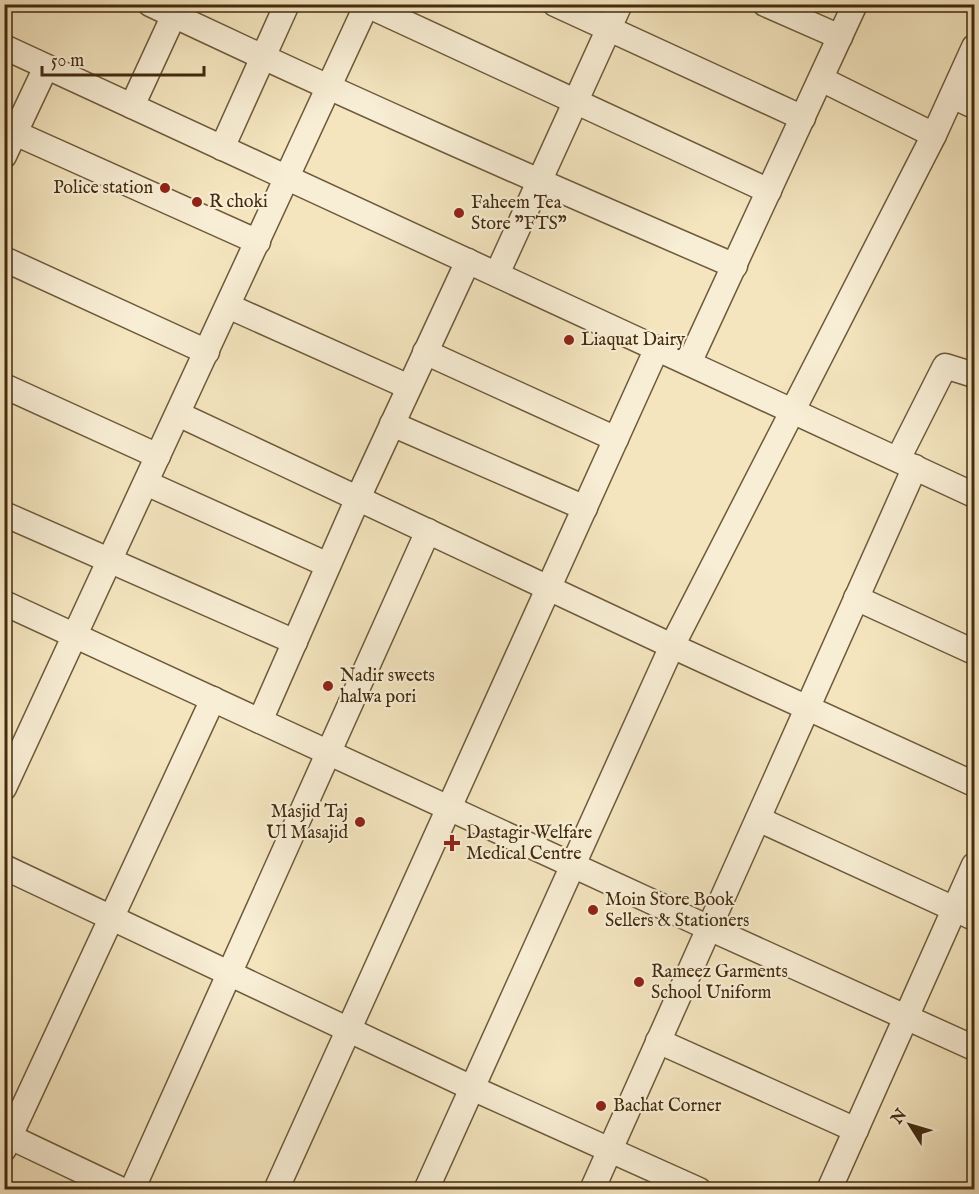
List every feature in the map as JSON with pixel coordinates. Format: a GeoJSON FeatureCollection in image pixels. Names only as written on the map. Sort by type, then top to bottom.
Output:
{"type":"FeatureCollection","features":[{"type":"Feature","properties":{"kind":"street"},"geometry":{"type":"LineString","coordinates":[[150,4],[176,10],[263,58],[539,182],[735,266]]}},
{"type":"Feature","properties":{"kind":"street"},"geometry":{"type":"LineString","coordinates":[[222,147],[287,4]]}},
{"type":"Feature","properties":{"kind":"street"},"geometry":{"type":"LineString","coordinates":[[555,4],[803,118]]}},
{"type":"Feature","properties":{"kind":"street"},"geometry":{"type":"LineString","coordinates":[[497,274],[620,4]]}},
{"type":"Feature","properties":{"kind":"street"},"geometry":{"type":"LineString","coordinates":[[765,4],[840,38]]}},
{"type":"Feature","properties":{"kind":"street"},"geometry":{"type":"LineString","coordinates":[[690,363],[855,4]]}},
{"type":"Feature","properties":{"kind":"street"},"geometry":{"type":"LineString","coordinates":[[4,788],[367,5],[769,190]]}},
{"type":"Feature","properties":{"kind":"street"},"geometry":{"type":"LineString","coordinates":[[132,106],[176,10]]}},
{"type":"Feature","properties":{"kind":"street"},"geometry":{"type":"LineString","coordinates":[[426,1190],[672,646],[934,135],[975,46]]}},
{"type":"Feature","properties":{"kind":"street"},"geometry":{"type":"LineString","coordinates":[[4,47],[975,495]]}},
{"type":"Feature","properties":{"kind":"street"},"geometry":{"type":"LineString","coordinates":[[4,156],[46,67]]}},
{"type":"Feature","properties":{"kind":"street"},"geometry":{"type":"LineString","coordinates":[[820,80],[934,135]]}},
{"type":"Feature","properties":{"kind":"street"},"geometry":{"type":"LineString","coordinates":[[952,96],[975,106]]}},
{"type":"Feature","properties":{"kind":"street"},"geometry":{"type":"LineString","coordinates":[[15,133],[258,242]]}},
{"type":"Feature","properties":{"kind":"street"},"geometry":{"type":"LineString","coordinates":[[4,259],[207,352]]}},
{"type":"Feature","properties":{"kind":"street"},"geometry":{"type":"LineString","coordinates":[[260,721],[358,498],[468,261]]}},
{"type":"Feature","properties":{"kind":"street"},"geometry":{"type":"LineString","coordinates":[[228,306],[409,387]]}},
{"type":"Feature","properties":{"kind":"street"},"geometry":{"type":"LineString","coordinates":[[276,1190],[657,348]]}},
{"type":"Feature","properties":{"kind":"street"},"geometry":{"type":"LineString","coordinates":[[425,352],[616,439]]}},
{"type":"Feature","properties":{"kind":"street"},"geometry":{"type":"LineString","coordinates":[[591,1190],[856,598],[945,366],[975,375]]}},
{"type":"Feature","properties":{"kind":"street"},"geometry":{"type":"LineString","coordinates":[[4,386],[158,456]]}},
{"type":"Feature","properties":{"kind":"street"},"geometry":{"type":"LineString","coordinates":[[178,414],[672,646],[975,784]]}},
{"type":"Feature","properties":{"kind":"street"},"geometry":{"type":"LineString","coordinates":[[392,424],[585,508]]}},
{"type":"Feature","properties":{"kind":"street"},"geometry":{"type":"LineString","coordinates":[[146,483],[328,565]]}},
{"type":"Feature","properties":{"kind":"street"},"geometry":{"type":"LineString","coordinates":[[4,514],[295,642]]}},
{"type":"Feature","properties":{"kind":"street"},"geometry":{"type":"LineString","coordinates":[[132,1190],[428,531]]}},
{"type":"Feature","properties":{"kind":"street"},"geometry":{"type":"LineString","coordinates":[[856,598],[975,652]]}},
{"type":"Feature","properties":{"kind":"street"},"geometry":{"type":"LineString","coordinates":[[4,603],[975,1048]]}},
{"type":"Feature","properties":{"kind":"street"},"geometry":{"type":"LineString","coordinates":[[122,1190],[6,1140],[213,699]]}},
{"type":"Feature","properties":{"kind":"street"},"geometry":{"type":"LineString","coordinates":[[758,819],[964,913]]}},
{"type":"Feature","properties":{"kind":"street"},"geometry":{"type":"LineString","coordinates":[[829,1190],[907,1017],[964,913],[975,865]]}},
{"type":"Feature","properties":{"kind":"street"},"geometry":{"type":"LineString","coordinates":[[4,867],[472,1088],[699,1190]]}},
{"type":"Feature","properties":{"kind":"street"},"geometry":{"type":"LineString","coordinates":[[658,1041],[856,1130]]}},
{"type":"Feature","properties":{"kind":"place","name":"Police station"},"geometry":{"type":"Point","coordinates":[165,188]}},
{"type":"Feature","properties":{"kind":"place","name":"R choki"},"geometry":{"type":"Point","coordinates":[197,202]}},
{"type":"Feature","properties":{"kind":"place","name":"Faheem Tea Store \"FTS\""},"geometry":{"type":"Point","coordinates":[459,213]}},
{"type":"Feature","properties":{"kind":"place","name":"Liaquat Dairy"},"geometry":{"type":"Point","coordinates":[569,340]}},
{"type":"Feature","properties":{"kind":"place","name":"Nadir sweets halwa pori"},"geometry":{"type":"Point","coordinates":[328,686]}},
{"type":"Feature","properties":{"kind":"place","name":"Masjid Taj Ul Masajid"},"geometry":{"type":"Point","coordinates":[360,822]}},
{"type":"Feature","properties":{"kind":"place","name":"Dastagir Welfare Medical Centre"},"geometry":{"type":"Point","coordinates":[452,843]}},
{"type":"Feature","properties":{"kind":"place","name":"Moin Store Book Sellers & Stationers"},"geometry":{"type":"Point","coordinates":[593,910]}},
{"type":"Feature","properties":{"kind":"place","name":"Rameez Garments School Uniform"},"geometry":{"type":"Point","coordinates":[639,982]}},
{"type":"Feature","properties":{"kind":"place","name":"Bachat Corner"},"geometry":{"type":"Point","coordinates":[601,1106]}}]}
